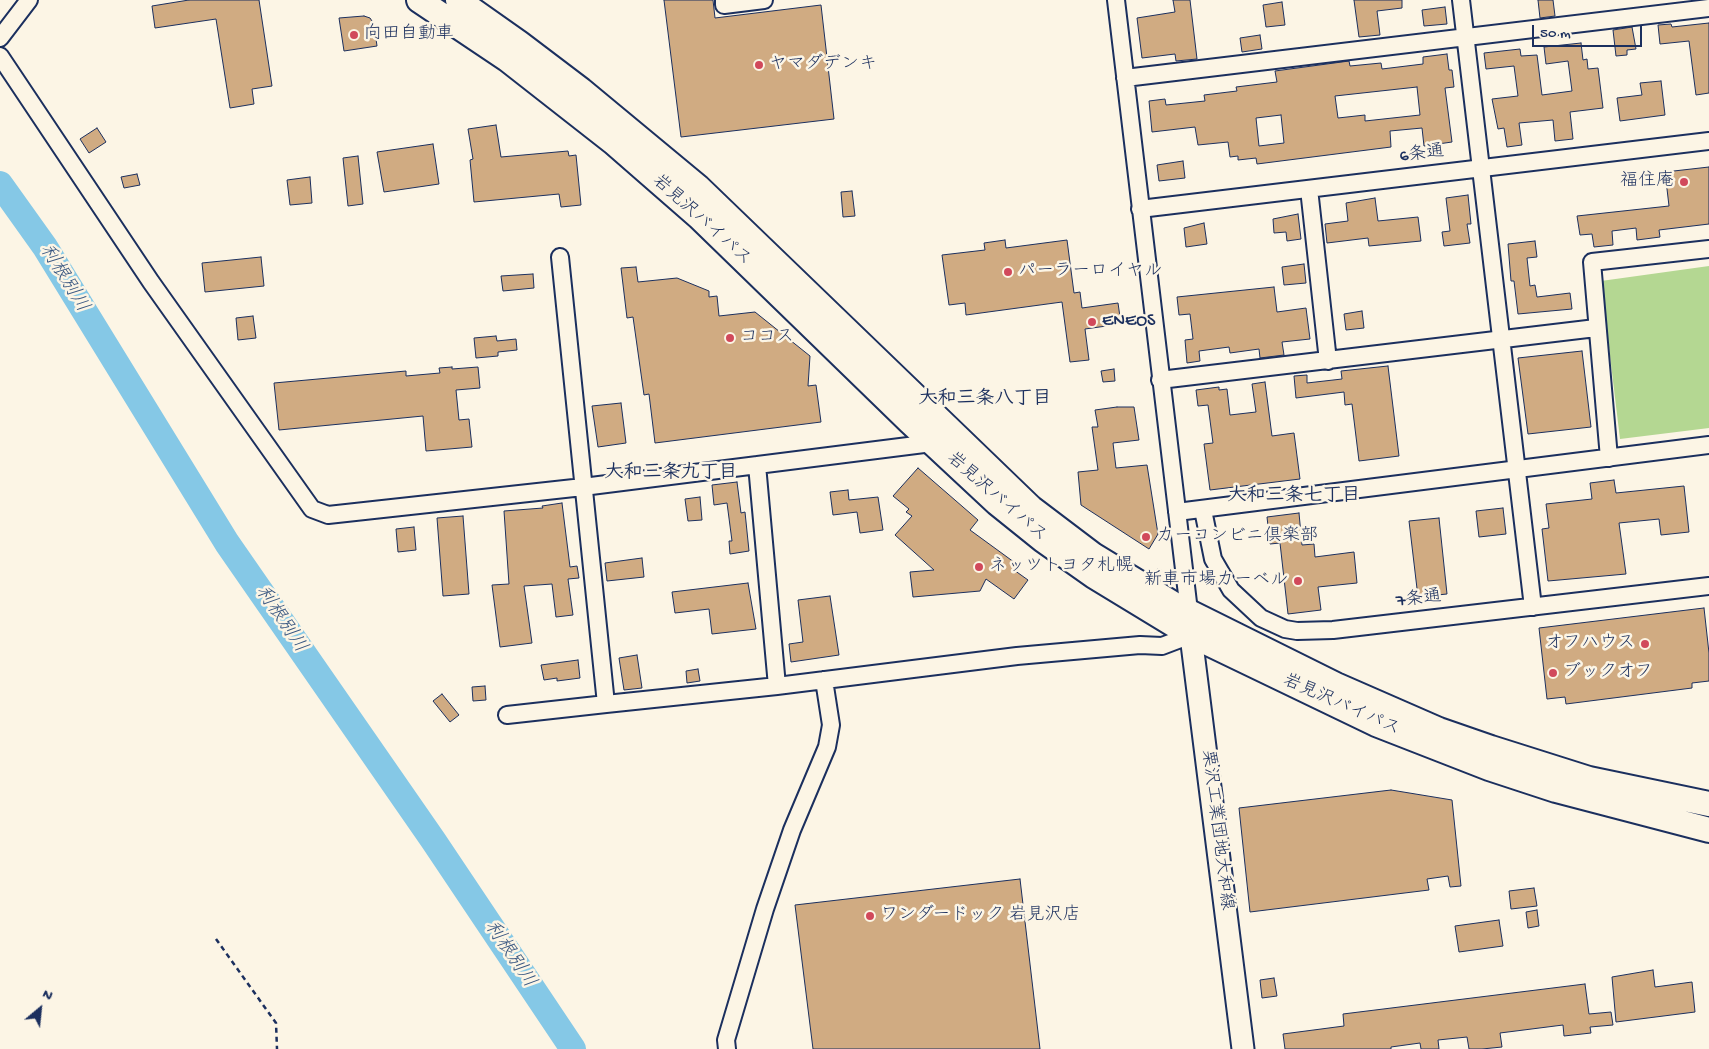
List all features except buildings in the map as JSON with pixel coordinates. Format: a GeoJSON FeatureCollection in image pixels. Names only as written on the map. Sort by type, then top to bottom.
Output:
{"type":"FeatureCollection","features":[{"type":"Feature","properties":{"kind":"highway","name":"岩見沢バイパス"},"geometry":{"type":"LineString","coordinates":[[418,0],[507,59],[613,142],[699,217],[932,443],[997,503],[1094,576],[1190,635],[1376,724],[1489,768],[1556,790],[1709,830]]}},
{"type":"Feature","properties":{"kind":"highway","name":"岩見沢バイパス"},"geometry":{"type":"LineString","coordinates":[[458,0],[520,43],[698,187],[1031,508],[1093,555],[1189,612],[1336,685],[1439,730],[1589,779],[1709,804]]}},
{"type":"Feature","properties":{"kind":"main road","name":"栗沢工業団地大和線"},"geometry":{"type":"LineString","coordinates":[[1189,612],[1190,635],[1243,1049]]}},
{"type":"Feature","properties":{"kind":"street"},"geometry":{"type":"LineString","coordinates":[[0,38],[29,0]]}},
{"type":"Feature","properties":{"kind":"street"},"geometry":{"type":"LineString","coordinates":[[724,0],[724,5],[764,0]]}},
{"type":"Feature","properties":{"kind":"street"},"geometry":{"type":"LineString","coordinates":[[1116,0],[1189,612]]}},
{"type":"Feature","properties":{"kind":"street"},"geometry":{"type":"LineString","coordinates":[[1461,0],[1533,607]]}},
{"type":"Feature","properties":{"kind":"street"},"geometry":{"type":"LineString","coordinates":[[1125,78],[1709,8]]}},
{"type":"Feature","properties":{"kind":"street"},"geometry":{"type":"LineString","coordinates":[[0,56],[151,282],[312,509],[328,515],[932,443]]}},
{"type":"Feature","properties":{"kind":"street","name":"6条通"},"geometry":{"type":"LineString","coordinates":[[1140,209],[1709,141]]}},
{"type":"Feature","properties":{"kind":"street"},"geometry":{"type":"LineString","coordinates":[[1309,189],[1328,360]]}},
{"type":"Feature","properties":{"kind":"street"},"geometry":{"type":"LineString","coordinates":[[1610,458],[1596,328],[1592,262],[1709,249]]}},
{"type":"Feature","properties":{"kind":"street"},"geometry":{"type":"LineString","coordinates":[[560,256],[606,704]]}},
{"type":"Feature","properties":{"kind":"street"},"geometry":{"type":"LineString","coordinates":[[1160,380],[1596,328]]}},
{"type":"Feature","properties":{"kind":"street"},"geometry":{"type":"LineString","coordinates":[[1177,512],[1709,445]]}},
{"type":"Feature","properties":{"kind":"street"},"geometry":{"type":"LineString","coordinates":[[756,465],[778,686]]}},
{"type":"Feature","properties":{"kind":"street","name":"7条通"},"geometry":{"type":"LineString","coordinates":[[1203,510],[1213,559],[1231,590],[1261,618],[1285,629],[1312,632],[1709,586]]}},
{"type":"Feature","properties":{"kind":"street"},"geometry":{"type":"LineString","coordinates":[[507,715],[778,686],[1017,656],[1140,645],[1162,646],[1190,635]]}},
{"type":"Feature","properties":{"kind":"street"},"geometry":{"type":"LineString","coordinates":[[727,1049],[726,1040],[765,909],[792,830],[827,747],[831,725],[824,680]]}},
{"type":"Feature","properties":{"kind":"path"},"geometry":{"type":"LineString","coordinates":[[216,939],[276,1023],[277,1049]]}},
{"type":"Feature","properties":{"kind":"green space"},"geometry":{"type":"Polygon","coordinates":[[[1709,266],[1709,428],[1620,439],[1601,281],[1709,266]]]}},
{"type":"Feature","properties":{"kind":"waterway","name":"利根別川"},"geometry":{"type":"LineString","coordinates":[[0,184],[45,247],[227,543],[433,840],[573,1049]]}},
{"type":"Feature","properties":{"kind":"place","name":"向田自動車"},"geometry":{"type":"Point","coordinates":[354,35]}},
{"type":"Feature","properties":{"kind":"place","name":"ヤマダデンキ"},"geometry":{"type":"Point","coordinates":[759,65]}},
{"type":"Feature","properties":{"kind":"place","name":"福住庵"},"geometry":{"type":"Point","coordinates":[1684,182]}},
{"type":"Feature","properties":{"kind":"place","name":"パーラーロイヤル"},"geometry":{"type":"Point","coordinates":[1008,272]}},
{"type":"Feature","properties":{"kind":"place","name":"ENEOS"},"geometry":{"type":"Point","coordinates":[1092,322]}},
{"type":"Feature","properties":{"kind":"place","name":"ココス"},"geometry":{"type":"Point","coordinates":[730,338]}},
{"type":"Feature","properties":{"kind":"place","name":"カーコンビニ倶楽部"},"geometry":{"type":"Point","coordinates":[1146,537]}},
{"type":"Feature","properties":{"kind":"place","name":"ネッツトヨタ札幌"},"geometry":{"type":"Point","coordinates":[979,567]}},
{"type":"Feature","properties":{"kind":"place","name":"新車市場カーベル"},"geometry":{"type":"Point","coordinates":[1298,581]}},
{"type":"Feature","properties":{"kind":"place","name":"オフハウス"},"geometry":{"type":"Point","coordinates":[1645,644]}},
{"type":"Feature","properties":{"kind":"place","name":"ブックオフ"},"geometry":{"type":"Point","coordinates":[1553,673]}},
{"type":"Feature","properties":{"kind":"place","name":"ワンダードック 岩見沢店"},"geometry":{"type":"Point","coordinates":[870,916]}},
{"type":"Feature","properties":{"kind":"district","name":"大和三条八丁目"},"geometry":{"type":"Point","coordinates":[985,400]}},
{"type":"Feature","properties":{"kind":"district","name":"大和三条九丁目"},"geometry":{"type":"Point","coordinates":[671,474]}},
{"type":"Feature","properties":{"kind":"district","name":"大和三条七丁目"},"geometry":{"type":"Point","coordinates":[1294,497]}}]}
